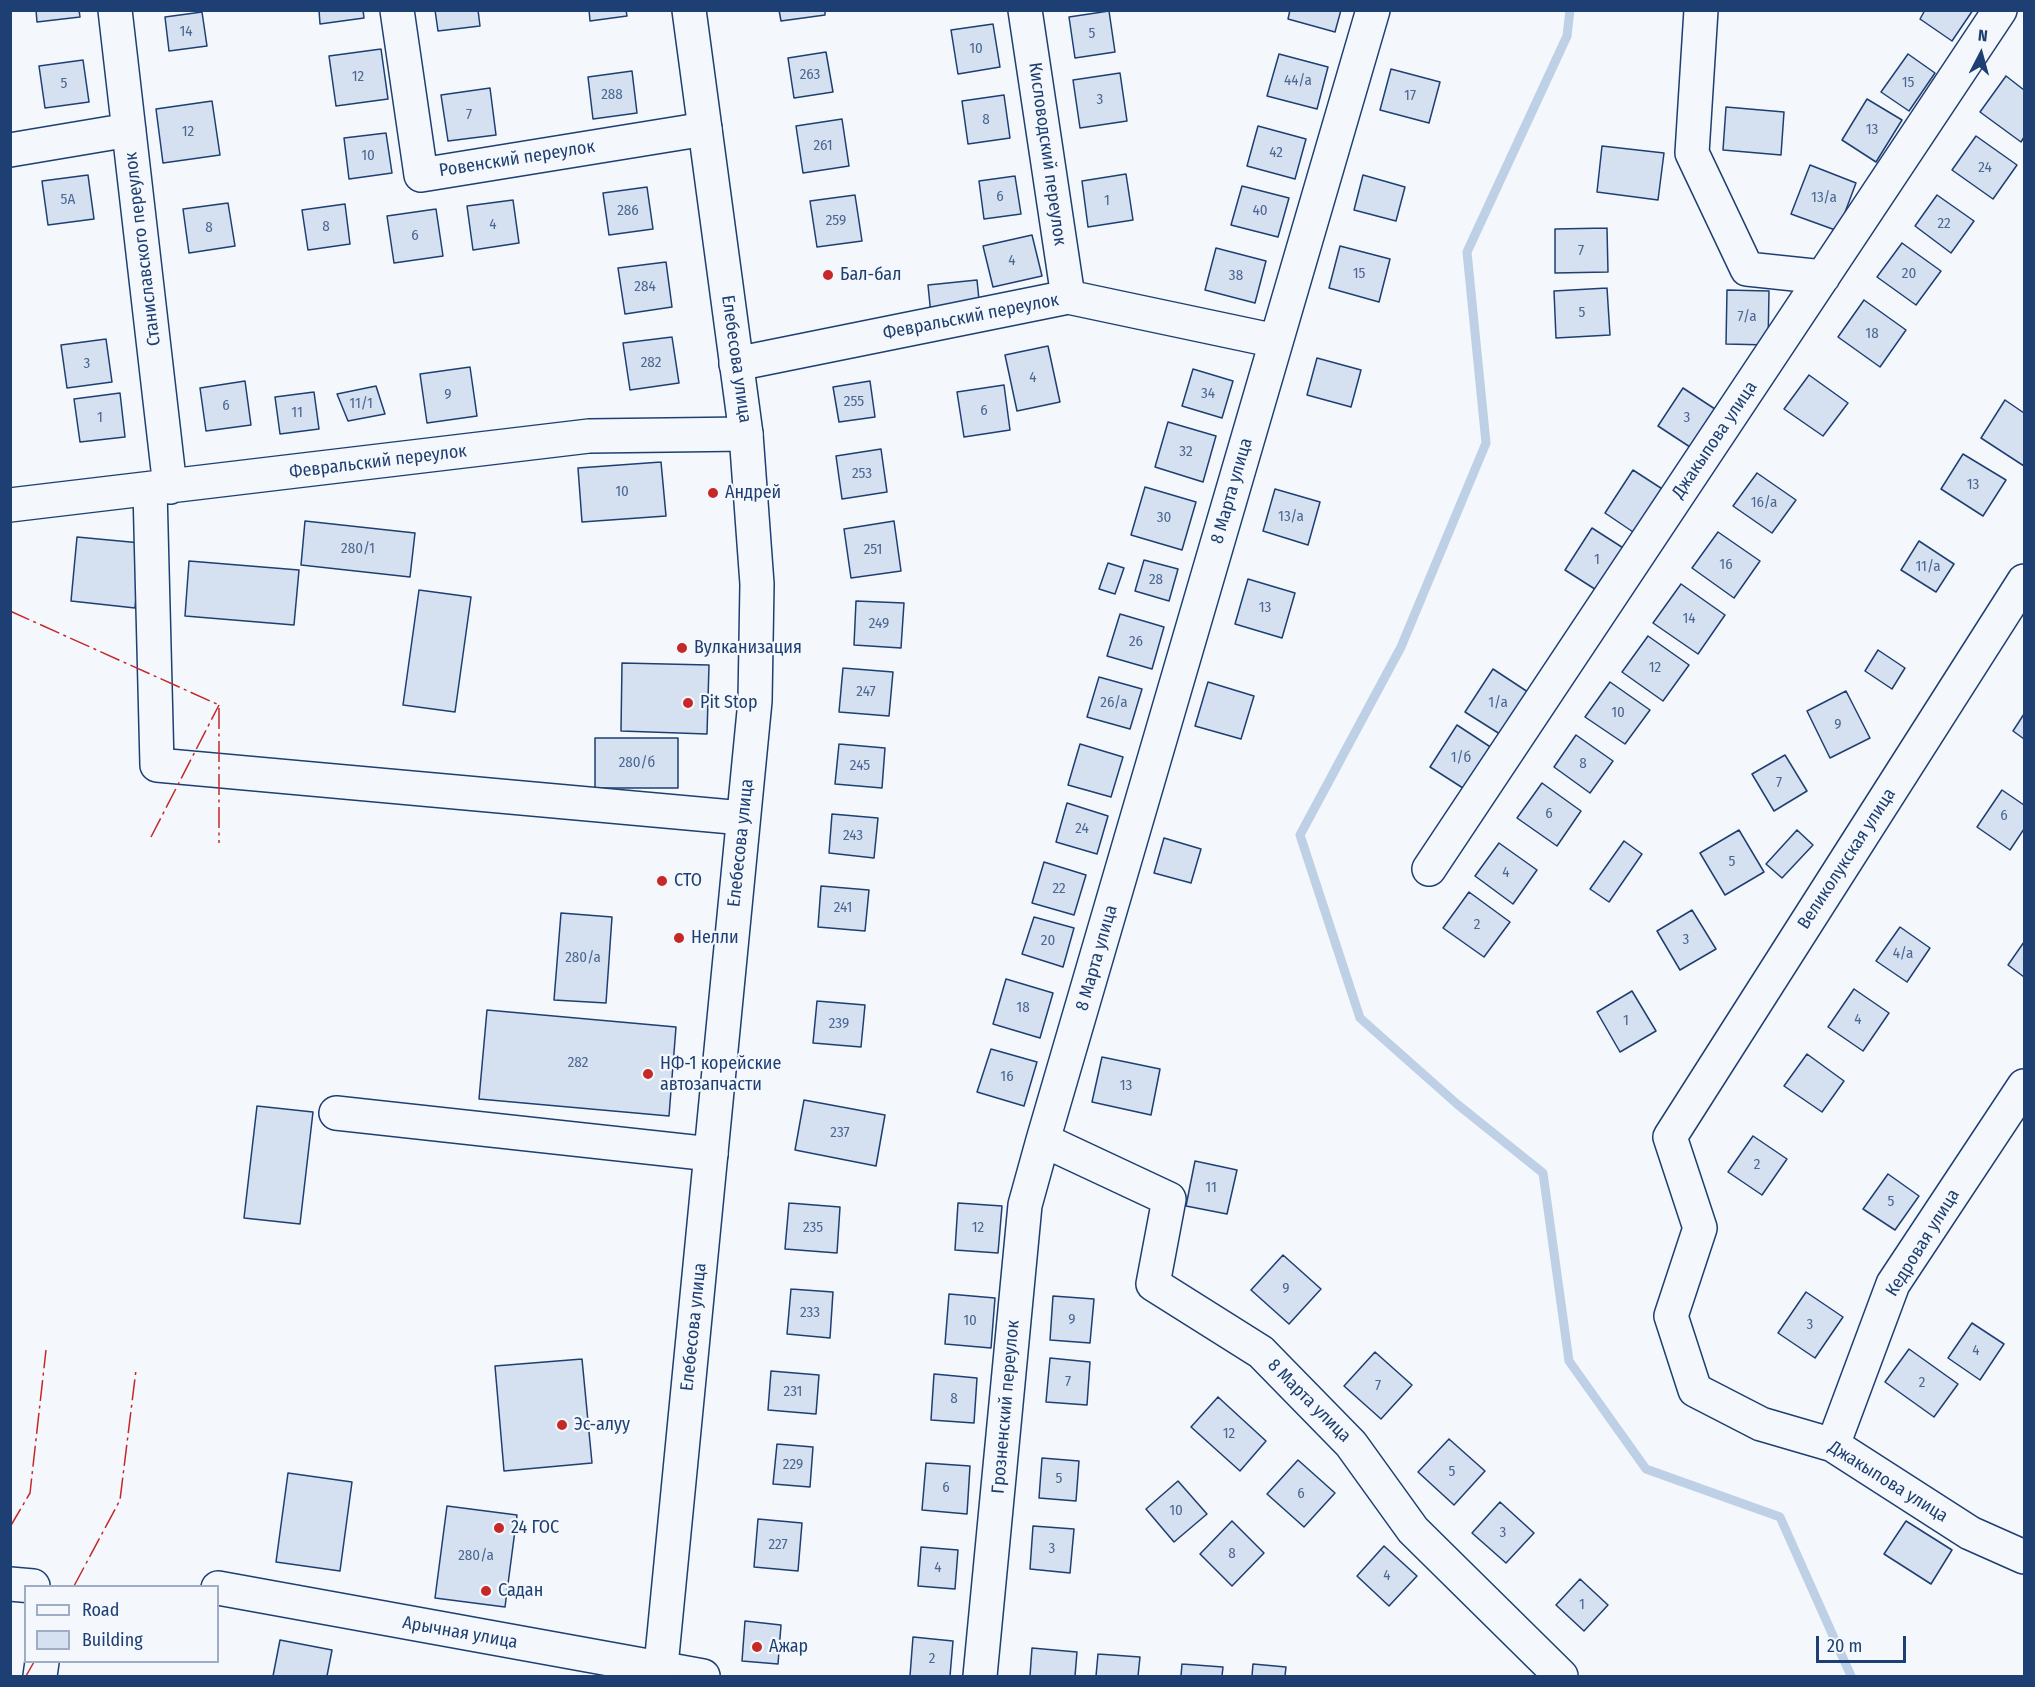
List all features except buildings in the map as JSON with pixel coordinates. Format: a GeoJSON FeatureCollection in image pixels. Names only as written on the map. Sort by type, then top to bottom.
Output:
{"type":"FeatureCollection","features":[{"type":"Feature","properties":{"kind":"street","name":"Станиславского переулок"},"geometry":{"type":"LineString","coordinates":[[115,10],[129,130],[160,489],[157,765],[743,818]]}},
{"type":"Feature","properties":{"kind":"street","name":"Ровенский переулок"},"geometry":{"type":"LineString","coordinates":[[397,10],[421,175],[705,129]]}},
{"type":"Feature","properties":{"kind":"street","name":"Елебесова улица"},"geometry":{"type":"LineString","coordinates":[[661,1673],[755,701],[757,584],[746,434],[689,10]]}},
{"type":"Feature","properties":{"kind":"street","name":"Кисловодский переулок"},"geometry":{"type":"LineString","coordinates":[[1025,10],[1068,297]]}},
{"type":"Feature","properties":{"kind":"street","name":"8 Марта улица"},"geometry":{"type":"LineString","coordinates":[[1373,10],[1043,1140],[1169,1199],[1153,1284],[1261,1352],[1351,1444],[1413,1530],[1561,1677]]}},
{"type":"Feature","properties":{"kind":"street"},"geometry":{"type":"LineString","coordinates":[[1701,10],[1692,153],[1747,268],[1823,277]]}},
{"type":"Feature","properties":{"kind":"street","name":"Джакыпова улица"},"geometry":{"type":"LineString","coordinates":[[1429,869],[2000,10]]}},
{"type":"Feature","properties":{"kind":"street"},"geometry":{"type":"LineString","coordinates":[[10,150],[129,130]]}},
{"type":"Feature","properties":{"kind":"street","name":"Февральский переулок"},"geometry":{"type":"LineString","coordinates":[[736,364],[1068,297],[1276,341]]}},
{"type":"Feature","properties":{"kind":"street","name":"Февральский переулок"},"geometry":{"type":"LineString","coordinates":[[10,505],[160,489],[590,436],[746,434]]}},
{"type":"Feature","properties":{"kind":"street","name":"Великолукская улица"},"geometry":{"type":"LineString","coordinates":[[1670,1137],[2025,581]]}},
{"type":"Feature","properties":{"kind":"street","name":"Кедровая улица"},"geometry":{"type":"LineString","coordinates":[[1833,1445],[1893,1284],[2025,1086]]}},
{"type":"Feature","properties":{"kind":"street"},"geometry":{"type":"LineString","coordinates":[[336,1113],[711,1154]]}},
{"type":"Feature","properties":{"kind":"street","name":"Джакыпова улица"},"geometry":{"type":"LineString","coordinates":[[1670,1137],[1700,1228],[1671,1316],[1695,1390],[1761,1424],[1833,1445],[1970,1533],[2025,1557]]}},
{"type":"Feature","properties":{"kind":"street","name":"Грозненский переулок"},"geometry":{"type":"LineString","coordinates":[[980,1677],[1025,1205],[1043,1140]]}},
{"type":"Feature","properties":{"kind":"street","name":"Арычная улица"},"geometry":{"type":"LineString","coordinates":[[219,1588],[661,1673],[703,1677]]}},
{"type":"Feature","properties":{"kind":"waterway"},"geometry":{"type":"LineString","coordinates":[[1570,10],[1567,36],[1467,252],[1486,443],[1401,647],[1300,835],[1360,1018],[1457,1104],[1543,1173],[1569,1361],[1646,1469],[1780,1517],[1851,1676]]}},
{"type":"Feature","properties":{"kind":"power"},"geometry":{"type":"LineString","coordinates":[[10,611],[219,705]]}},
{"type":"Feature","properties":{"kind":"power"},"geometry":{"type":"LineString","coordinates":[[151,837],[219,705]]}},
{"type":"Feature","properties":{"kind":"power"},"geometry":{"type":"LineString","coordinates":[[219,708],[219,843]]}},
{"type":"Feature","properties":{"kind":"power"},"geometry":{"type":"LineString","coordinates":[[10,1527],[30,1493],[46,1350]]}},
{"type":"Feature","properties":{"kind":"power"},"geometry":{"type":"LineString","coordinates":[[75,1585],[120,1500],[136,1370]]}},
{"type":"Feature","properties":{"kind":"power"},"geometry":{"type":"LineString","coordinates":[[26,1676],[33,1663]]}},
{"type":"Feature","properties":{"kind":"place","name":"Бал-бал"},"geometry":{"type":"Point","coordinates":[828,275]}},
{"type":"Feature","properties":{"kind":"place","name":"Андрей"},"geometry":{"type":"Point","coordinates":[713,493]}},
{"type":"Feature","properties":{"kind":"place","name":"Вулканизация"},"geometry":{"type":"Point","coordinates":[682,648]}},
{"type":"Feature","properties":{"kind":"place","name":"Pit Stop"},"geometry":{"type":"Point","coordinates":[688,703]}},
{"type":"Feature","properties":{"kind":"place","name":"СТО"},"geometry":{"type":"Point","coordinates":[662,881]}},
{"type":"Feature","properties":{"kind":"place","name":"Нелли"},"geometry":{"type":"Point","coordinates":[679,938]}},
{"type":"Feature","properties":{"kind":"place","name":"НФ-1 корейские автозапчасти"},"geometry":{"type":"Point","coordinates":[648,1074]}},
{"type":"Feature","properties":{"kind":"place","name":"Эс-алуу"},"geometry":{"type":"Point","coordinates":[562,1425]}},
{"type":"Feature","properties":{"kind":"place","name":"24 ГОС"},"geometry":{"type":"Point","coordinates":[499,1528]}},
{"type":"Feature","properties":{"kind":"place","name":"Садан"},"geometry":{"type":"Point","coordinates":[486,1591]}},
{"type":"Feature","properties":{"kind":"place","name":"Ажар"},"geometry":{"type":"Point","coordinates":[757,1647]}}]}
